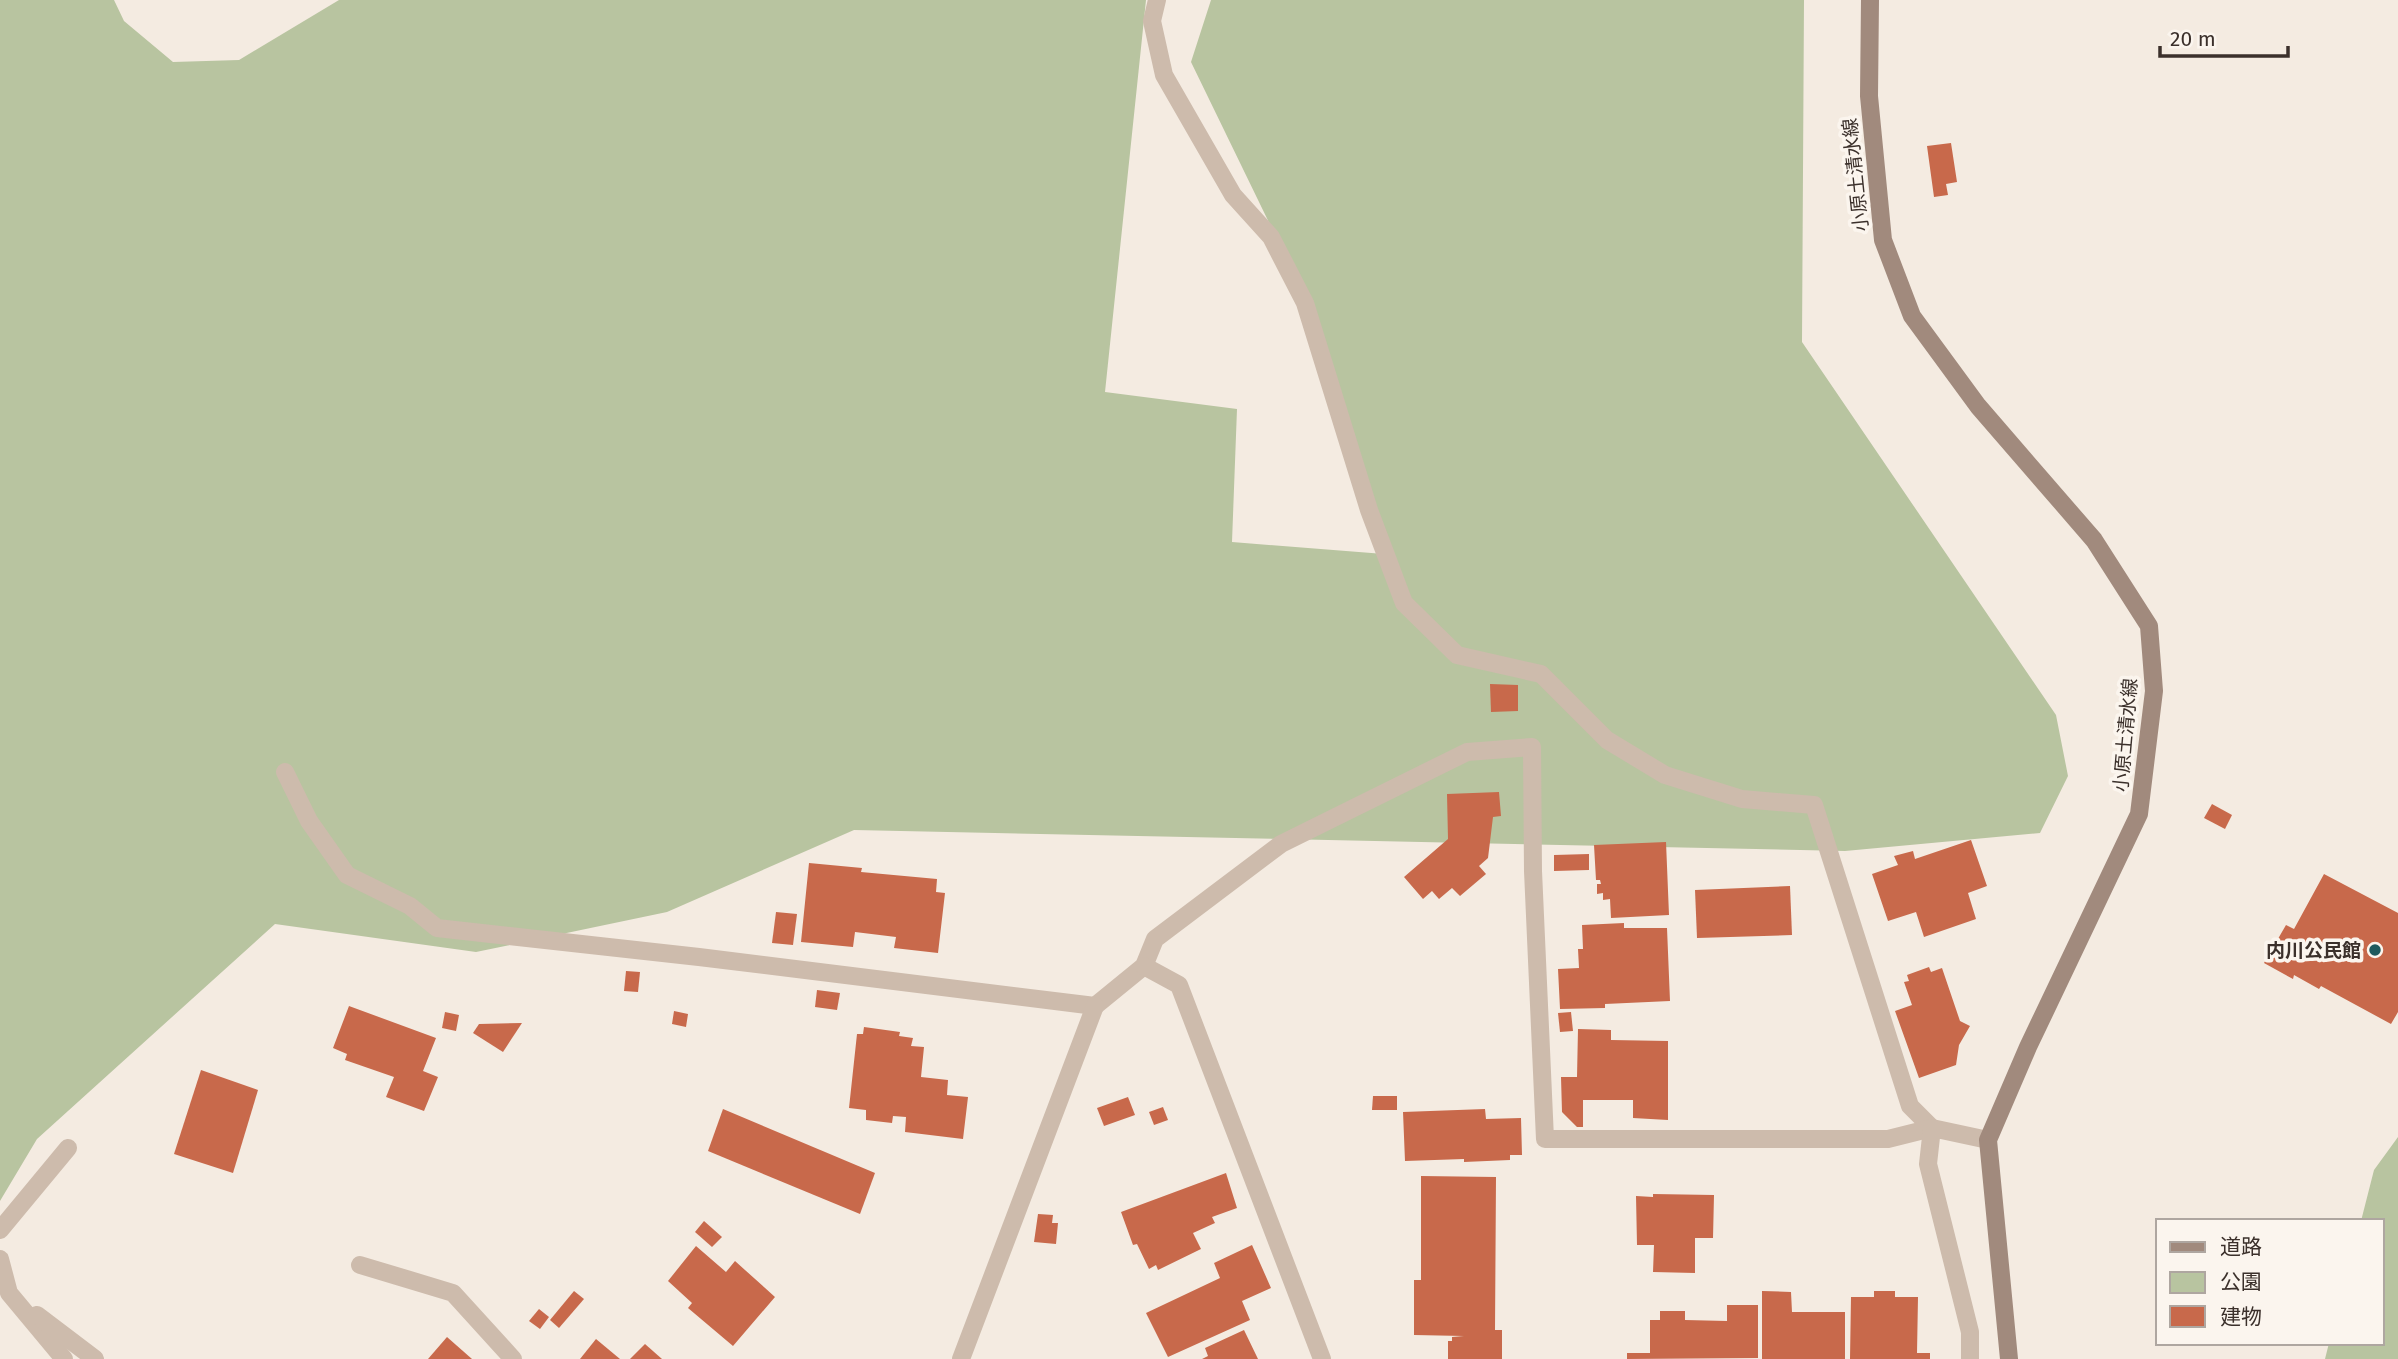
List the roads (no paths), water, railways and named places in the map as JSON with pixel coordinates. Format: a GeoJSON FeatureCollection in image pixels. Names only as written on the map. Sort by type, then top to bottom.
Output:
{"type":"FeatureCollection","features":[{"type":"Feature","properties":{"kind":"main road","name":"小原土清水線"},"geometry":{"type":"LineString","coordinates":[[1870,0],[1869,96],[1883,240],[1912,316],[1978,406],[2094,540],[2149,626],[2154,691],[2138,814],[2028,1047],[1988,1140],[2009,1359]]}},
{"type":"Feature","properties":{"kind":"street"},"geometry":{"type":"LineString","coordinates":[[1157,0],[1152,21],[1164,75],[1233,195],[1271,237],[1305,303],[1369,510],[1404,603],[1457,655],[1541,674],[1607,740],[1665,775],[1742,799],[1814,805],[1910,1106],[1932,1128]]}},
{"type":"Feature","properties":{"kind":"street"},"geometry":{"type":"LineString","coordinates":[[961,1359],[1095,1006],[1144,967],[1155,939],[1281,844],[1467,752],[1532,747],[1533,871],[1545,1139],[1888,1139],[1932,1128],[1988,1140]]}},
{"type":"Feature","properties":{"kind":"street"},"geometry":{"type":"LineString","coordinates":[[285,772],[309,821],[347,874],[410,906],[437,928],[1095,1006]]}},
{"type":"Feature","properties":{"kind":"street"},"geometry":{"type":"LineString","coordinates":[[1144,967],[1179,985],[1322,1359]]}},
{"type":"Feature","properties":{"kind":"street"},"geometry":{"type":"LineString","coordinates":[[1932,1128],[1928,1164],[1970,1332],[1970,1359]]}},
{"type":"Feature","properties":{"kind":"street"},"geometry":{"type":"LineString","coordinates":[[0,1230],[68,1148]]}},
{"type":"Feature","properties":{"kind":"street"},"geometry":{"type":"LineString","coordinates":[[0,1259],[9,1293],[64,1359]]}},
{"type":"Feature","properties":{"kind":"street"},"geometry":{"type":"LineString","coordinates":[[360,1265],[453,1293],[513,1359]]}},
{"type":"Feature","properties":{"kind":"street"},"geometry":{"type":"LineString","coordinates":[[9,1293],[95,1359]]}},
{"type":"Feature","properties":{"kind":"place","name":"内川公民館"},"geometry":{"type":"Point","coordinates":[2375,950]}}]}
